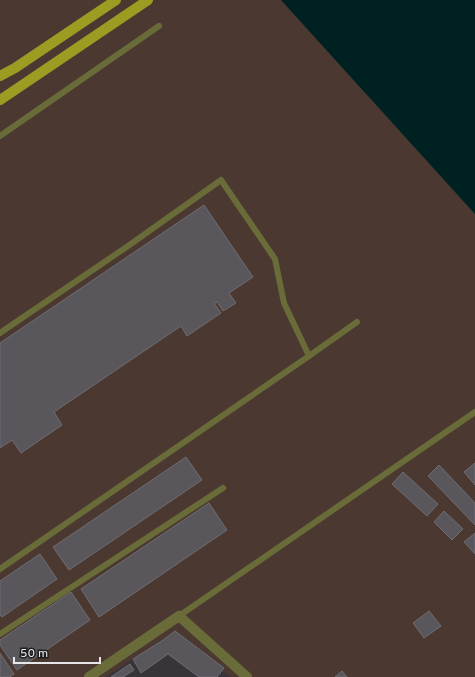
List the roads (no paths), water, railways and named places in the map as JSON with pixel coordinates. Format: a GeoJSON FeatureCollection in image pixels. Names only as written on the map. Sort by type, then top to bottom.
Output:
{"type":"FeatureCollection","features":[{"type":"Feature","properties":{"kind":"main road"},"geometry":{"type":"LineString","coordinates":[[0,76],[116,0]]}},
{"type":"Feature","properties":{"kind":"main road"},"geometry":{"type":"LineString","coordinates":[[0,100],[148,0]]}},
{"type":"Feature","properties":{"kind":"street"},"geometry":{"type":"LineString","coordinates":[[89,677],[179,616],[237,672],[247,677]]}},
{"type":"Feature","properties":{"kind":"lane"},"geometry":{"type":"LineString","coordinates":[[0,136],[159,26]]}},
{"type":"Feature","properties":{"kind":"lane"},"geometry":{"type":"LineString","coordinates":[[0,333],[128,246],[221,180],[275,259],[284,303],[309,356]]}},
{"type":"Feature","properties":{"kind":"lane"},"geometry":{"type":"LineString","coordinates":[[0,569],[357,322]]}},
{"type":"Feature","properties":{"kind":"lane"},"geometry":{"type":"LineString","coordinates":[[179,616],[475,412]]}},
{"type":"Feature","properties":{"kind":"lane"},"geometry":{"type":"LineString","coordinates":[[0,634],[223,488]]}},
{"type":"Feature","properties":{"kind":"water"},"geometry":{"type":"Polygon","coordinates":[[[281,0],[475,0],[475,214],[281,0]]]}}]}
